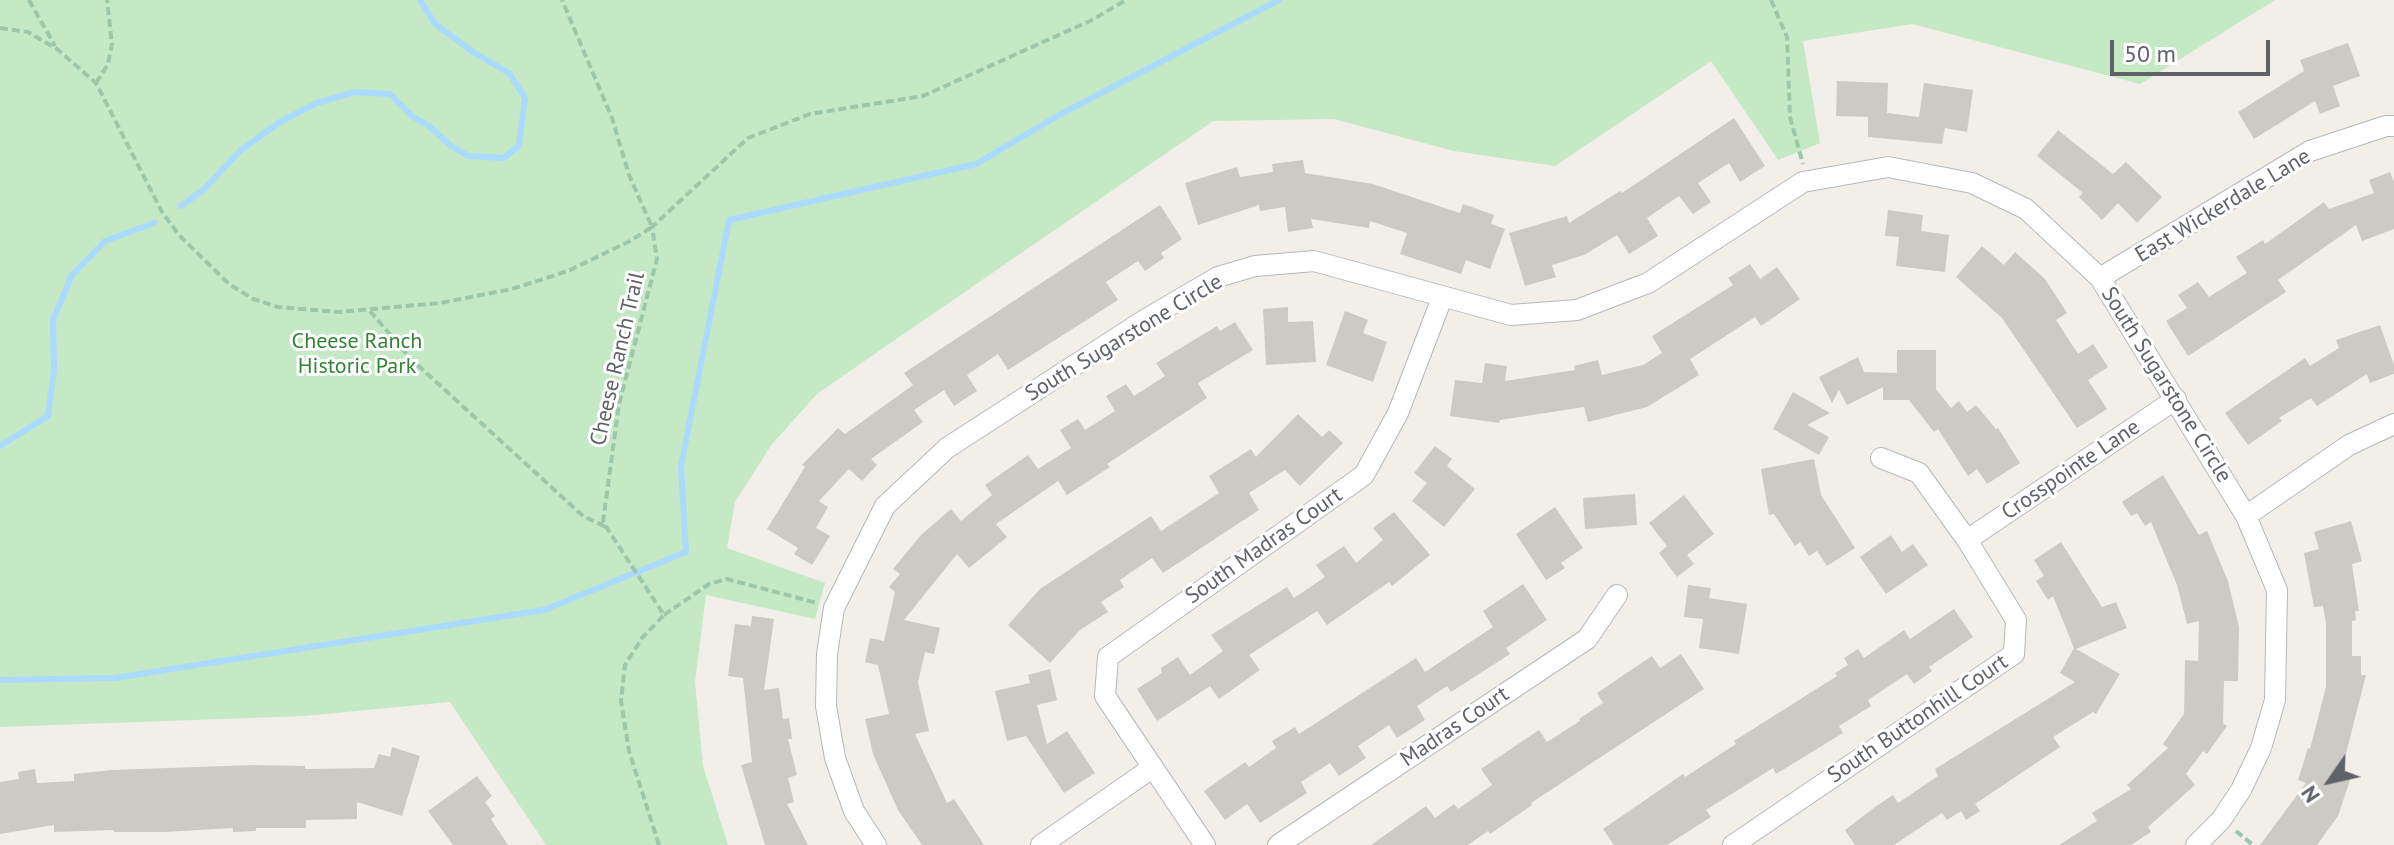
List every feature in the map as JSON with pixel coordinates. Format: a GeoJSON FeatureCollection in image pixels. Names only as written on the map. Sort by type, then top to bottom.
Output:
{"type":"FeatureCollection","features":[{"type":"Feature","properties":{"kind":"street","name":"East Wickerdale Lane"},"geometry":{"type":"LineString","coordinates":[[2100,278],[2310,151],[2394,126]]}},
{"type":"Feature","properties":{"kind":"street","name":"South Sugarstone Circle"},"geometry":{"type":"LineString","coordinates":[[876,845],[854,811],[835,758],[826,706],[827,654],[834,608],[885,506],[947,448],[1143,321],[1218,277],[1255,266],[1314,261],[1511,315],[1577,310],[1648,283],[1803,182],[1888,167],[1972,183],[2026,209],[2100,278],[2246,516],[2277,590],[2275,700],[2261,748],[2241,790],[2221,820],[2196,845]]}},
{"type":"Feature","properties":{"kind":"street","name":"South Madras Court"},"geometry":{"type":"LineString","coordinates":[[1152,768],[1105,696],[1108,657],[1364,475],[1398,413],[1442,298]]}},
{"type":"Feature","properties":{"kind":"street","name":"Crosspointe Lane"},"geometry":{"type":"LineString","coordinates":[[1967,540],[2176,399]]}},
{"type":"Feature","properties":{"kind":"street"},"geometry":{"type":"LineString","coordinates":[[2246,516],[2349,445],[2394,424]]}},
{"type":"Feature","properties":{"kind":"street","name":"South Buttonhill Court"},"geometry":{"type":"LineString","coordinates":[[1733,845],[2014,654],[2016,620],[1967,540],[1919,473],[1881,458]]}},
{"type":"Feature","properties":{"kind":"street","name":"Madras Court"},"geometry":{"type":"LineString","coordinates":[[1278,845],[1587,639],[1617,595]]}},
{"type":"Feature","properties":{"kind":"street"},"geometry":{"type":"LineString","coordinates":[[1041,845],[1152,768],[1205,845]]}},
{"type":"Feature","properties":{"kind":"path"},"geometry":{"type":"LineString","coordinates":[[29,0],[57,49]]}},
{"type":"Feature","properties":{"kind":"path"},"geometry":{"type":"LineString","coordinates":[[96,83],[108,64],[112,44],[107,0]]}},
{"type":"Feature","properties":{"kind":"path"},"geometry":{"type":"LineString","coordinates":[[562,0],[612,118],[629,175],[652,227]]}},
{"type":"Feature","properties":{"kind":"path","name":"Cheese Ranch Trail"},"geometry":{"type":"LineString","coordinates":[[0,28],[28,32],[57,49],[96,83],[162,212],[179,235],[229,284],[253,299],[295,311],[370,311],[440,303],[512,289],[568,271],[652,227],[748,138],[810,114],[923,96],[1092,20],[1126,0]]}},
{"type":"Feature","properties":{"kind":"path"},"geometry":{"type":"LineString","coordinates":[[1771,0],[1787,37],[1790,117],[1803,157],[1803,182]]}},
{"type":"Feature","properties":{"kind":"path","name":"Cheese Ranch Trail"},"geometry":{"type":"LineString","coordinates":[[606,527],[603,522],[619,404],[657,259],[652,227]]}},
{"type":"Feature","properties":{"kind":"path"},"geometry":{"type":"LineString","coordinates":[[370,311],[411,359],[583,516],[606,527],[664,615]]}},
{"type":"Feature","properties":{"kind":"path"},"geometry":{"type":"LineString","coordinates":[[659,845],[629,751],[621,701],[625,665],[642,638],[664,615],[709,584],[727,579],[834,608]]}},
{"type":"Feature","properties":{"kind":"green space","name":"Cheese Ranch Historic Park"},"geometry":{"type":"Polygon","coordinates":[[[0,0],[2275,0],[2140,84],[1912,24],[1803,41],[1820,143],[1778,160],[1711,61],[1555,166],[1454,151],[1334,119],[1213,121],[818,393],[772,444],[735,502],[727,548],[825,583],[815,619],[706,595],[695,682],[703,766],[728,845],[546,845],[450,702],[304,716],[0,727],[0,0]]]}},
{"type":"Feature","properties":{"kind":"building"},"geometry":{"type":"Polygon","coordinates":[[[2348,43],[2360,76],[2333,86],[2340,106],[2320,114],[2315,101],[2254,139],[2238,112],[2304,71],[2300,60],[2348,43]]]}},
{"type":"Feature","properties":{"kind":"building"},"geometry":{"type":"Polygon","coordinates":[[[1837,81],[1888,83],[1887,113],[1919,117],[1924,83],[1973,90],[1967,132],[1945,128],[1942,144],[1868,137],[1868,117],[1836,116],[1837,81]]]}},
{"type":"Feature","properties":{"kind":"building"},"geometry":{"type":"Polygon","coordinates":[[[1734,118],[1765,166],[1740,182],[1729,163],[1698,183],[1711,202],[1693,214],[1679,196],[1647,218],[1658,236],[1629,254],[1617,235],[1584,255],[1552,265],[1556,277],[1525,286],[1509,233],[1567,216],[1569,223],[1620,191],[1622,193],[1734,118]]]}},
{"type":"Feature","properties":{"kind":"building"},"geometry":{"type":"Polygon","coordinates":[[[2058,130],[2113,174],[2126,162],[2162,197],[2137,223],[2118,203],[2102,220],[2079,197],[2083,193],[2037,156],[2058,130]]]}},
{"type":"Feature","properties":{"kind":"building"},"geometry":{"type":"Polygon","coordinates":[[[1303,160],[1305,173],[1373,184],[1460,213],[1463,204],[1494,215],[1491,224],[1505,229],[1490,269],[1466,260],[1461,274],[1400,254],[1407,233],[1370,221],[1369,228],[1311,219],[1313,228],[1288,232],[1285,207],[1260,211],[1259,205],[1198,225],[1185,183],[1237,167],[1240,177],[1273,172],[1272,164],[1303,160]]]}},
{"type":"Feature","properties":{"kind":"building"},"geometry":{"type":"Polygon","coordinates":[[[2390,172],[2394,182],[2394,229],[2362,241],[2356,225],[2278,280],[2286,292],[2188,356],[2166,321],[2187,308],[2178,295],[2198,282],[2209,297],[2247,273],[2236,257],[2263,240],[2265,244],[2324,202],[2329,209],[2374,193],[2369,180],[2390,172]]]}},
{"type":"Feature","properties":{"kind":"building"},"geometry":{"type":"Polygon","coordinates":[[[1160,205],[1182,239],[1161,253],[1164,258],[1145,271],[1138,261],[1106,282],[1118,300],[1008,370],[998,354],[967,375],[977,391],[954,406],[944,390],[914,410],[923,422],[871,459],[877,465],[862,481],[849,469],[819,501],[828,507],[816,528],[830,536],[812,565],[794,554],[798,548],[767,529],[805,467],[802,465],[838,428],[845,434],[913,385],[904,373],[1160,205]]]}},
{"type":"Feature","properties":{"kind":"building"},"geometry":{"type":"Polygon","coordinates":[[[1888,210],[1923,215],[1921,231],[1949,235],[1945,272],[1896,266],[1899,237],[1885,236],[1888,210]]]}},
{"type":"Feature","properties":{"kind":"building"},"geometry":{"type":"Polygon","coordinates":[[[1982,246],[2004,265],[2015,252],[2045,279],[2067,313],[2056,320],[2078,354],[2093,344],[2108,367],[2088,380],[2107,409],[2077,428],[2002,318],[1956,277],[1982,246]]]}},
{"type":"Feature","properties":{"kind":"building"},"geometry":{"type":"Polygon","coordinates":[[[1750,264],[1760,279],[1777,267],[1800,299],[1761,326],[1755,317],[1690,359],[1699,375],[1647,407],[1588,422],[1584,407],[1500,420],[1499,423],[1450,416],[1455,380],[1482,383],[1485,363],[1507,366],[1505,381],[1575,370],[1574,366],[1598,360],[1602,375],[1643,365],[1662,353],[1652,336],[1733,285],[1728,278],[1750,264]]]}},
{"type":"Feature","properties":{"kind":"building"},"geometry":{"type":"Polygon","coordinates":[[[1288,307],[1288,322],[1313,321],[1316,362],[1266,365],[1263,309],[1288,307]]]}},
{"type":"Feature","properties":{"kind":"building"},"geometry":{"type":"Polygon","coordinates":[[[1345,311],[1368,320],[1363,333],[1387,342],[1373,382],[1326,365],[1345,311]]]}},
{"type":"Feature","properties":{"kind":"building"},"geometry":{"type":"Polygon","coordinates":[[[1235,322],[1253,350],[1198,383],[1207,398],[1107,464],[1110,467],[1067,495],[1058,481],[996,524],[1007,537],[969,568],[957,554],[904,620],[940,628],[934,654],[925,652],[918,682],[929,731],[915,734],[947,803],[954,799],[984,845],[922,845],[898,810],[873,754],[865,719],[889,714],[878,665],[865,662],[870,638],[884,641],[895,592],[889,587],[900,574],[893,569],[921,535],[951,509],[961,521],[992,495],[985,485],[1028,455],[1038,469],[1071,448],[1060,430],[1078,419],[1085,430],[1115,411],[1106,396],[1126,384],[1134,396],[1165,376],[1156,363],[1217,326],[1220,331],[1235,322]]]}},
{"type":"Feature","properties":{"kind":"building"},"geometry":{"type":"Polygon","coordinates":[[[2380,325],[2394,365],[2394,374],[2370,383],[2367,374],[2317,406],[2311,398],[2279,418],[2282,421],[2248,445],[2225,413],[2305,358],[2310,366],[2339,348],[2336,340],[2380,325]]]}},
{"type":"Feature","properties":{"kind":"building"},"geometry":{"type":"Polygon","coordinates":[[[1897,350],[1936,350],[1936,389],[1951,408],[1959,401],[1967,412],[1976,405],[1998,428],[2020,463],[1987,484],[1977,469],[1968,476],[1938,429],[1934,432],[1909,400],[1883,400],[1883,387],[1847,405],[1839,390],[1832,403],[1819,377],[1858,357],[1864,372],[1897,373],[1897,350]]]}},
{"type":"Feature","properties":{"kind":"building"},"geometry":{"type":"Polygon","coordinates":[[[1793,392],[1830,413],[1807,425],[1829,437],[1819,455],[1773,429],[1793,392]]]}},
{"type":"Feature","properties":{"kind":"building"},"geometry":{"type":"Polygon","coordinates":[[[1298,414],[1322,437],[1329,430],[1343,443],[1300,486],[1285,470],[1249,493],[1259,510],[1163,573],[1152,558],[1120,580],[1124,587],[1101,602],[1108,612],[1080,630],[1050,663],[1008,625],[1040,589],[1151,516],[1161,531],[1219,493],[1209,476],[1251,449],[1256,457],[1298,414]]]}},
{"type":"Feature","properties":{"kind":"building"},"geometry":{"type":"Polygon","coordinates":[[[1435,446],[1452,459],[1447,466],[1475,489],[1444,527],[1412,501],[1427,483],[1414,473],[1435,446]]]}},
{"type":"Feature","properties":{"kind":"building"},"geometry":{"type":"Polygon","coordinates":[[[1814,459],[1821,495],[1855,548],[1827,566],[1817,551],[1809,556],[1800,542],[1795,546],[1774,514],[1769,515],[1761,469],[1814,459]]]}},
{"type":"Feature","properties":{"kind":"building"},"geometry":{"type":"Polygon","coordinates":[[[2163,475],[2199,535],[2207,531],[2228,581],[2239,627],[2238,681],[2224,681],[2223,723],[2227,726],[2207,754],[2203,751],[2186,774],[2195,785],[2148,827],[2151,832],[2131,845],[2059,845],[2097,821],[2092,813],[2131,789],[2127,785],[2168,748],[2163,744],[2184,714],[2185,660],[2198,661],[2199,621],[2187,624],[2177,585],[2151,522],[2145,526],[2137,513],[2131,516],[2122,502],[2163,475]]]}},
{"type":"Feature","properties":{"kind":"building"},"geometry":{"type":"Polygon","coordinates":[[[1635,494],[1637,525],[1585,529],[1583,498],[1635,494]]]}},
{"type":"Feature","properties":{"kind":"building"},"geometry":{"type":"Polygon","coordinates":[[[1684,495],[1714,534],[1687,555],[1694,564],[1677,577],[1659,553],[1667,546],[1649,523],[1684,495]]]}},
{"type":"Feature","properties":{"kind":"building"},"geometry":{"type":"Polygon","coordinates":[[[1555,507],[1583,548],[1561,563],[1565,568],[1546,580],[1516,534],[1555,507]]]}},
{"type":"Feature","properties":{"kind":"building"},"geometry":{"type":"Polygon","coordinates":[[[1394,512],[1430,555],[1392,586],[1389,582],[1327,625],[1317,611],[1249,655],[1260,670],[1219,699],[1210,686],[1157,721],[1137,689],[1162,673],[1161,668],[1178,657],[1190,675],[1223,651],[1211,635],[1287,587],[1294,598],[1325,577],[1316,565],[1344,546],[1356,563],[1383,540],[1373,528],[1394,512]]]}},
{"type":"Feature","properties":{"kind":"building"},"geometry":{"type":"Polygon","coordinates":[[[2351,521],[2362,561],[2352,564],[2359,611],[2355,611],[2356,620],[2352,621],[2352,656],[2361,656],[2361,675],[2366,675],[2341,773],[2351,777],[2338,816],[2317,845],[2260,845],[2306,783],[2298,780],[2310,749],[2326,687],[2326,624],[2323,606],[2314,607],[2304,553],[2319,549],[2314,532],[2351,521]]]}},
{"type":"Feature","properties":{"kind":"building"},"geometry":{"type":"Polygon","coordinates":[[[1891,535],[1902,552],[1913,544],[1928,565],[1886,594],[1860,557],[1891,535]]]}},
{"type":"Feature","properties":{"kind":"building"},"geometry":{"type":"Polygon","coordinates":[[[2061,542],[2102,607],[2116,602],[2127,628],[2076,649],[2120,674],[2096,714],[2093,712],[2053,737],[2060,747],[1975,804],[1980,811],[1966,820],[1961,811],[1947,820],[1942,813],[1894,845],[1855,845],[1845,830],[1875,807],[1893,795],[1898,803],[1938,776],[1935,769],[2075,682],[2060,673],[2074,648],[2053,596],[2048,600],[2036,581],[2044,576],[2034,560],[2061,542]]]}},
{"type":"Feature","properties":{"kind":"building"},"geometry":{"type":"Polygon","coordinates":[[[1523,584],[1547,620],[1506,648],[1510,654],[1451,692],[1447,686],[1417,706],[1425,720],[1397,738],[1389,725],[1358,746],[1366,758],[1339,776],[1330,763],[1301,782],[1307,793],[1260,823],[1247,804],[1225,820],[1204,791],[1245,762],[1249,767],[1276,748],[1272,741],[1295,727],[1299,734],[1416,658],[1425,672],[1493,627],[1483,611],[1523,584]]]}},
{"type":"Feature","properties":{"kind":"building"},"geometry":{"type":"Polygon","coordinates":[[[1688,585],[1711,588],[1709,598],[1747,604],[1739,654],[1699,648],[1703,619],[1684,617],[1688,585]]]}},
{"type":"Feature","properties":{"kind":"building"},"geometry":{"type":"Polygon","coordinates":[[[1954,609],[1973,637],[1929,667],[1932,671],[1914,684],[1907,674],[1868,700],[1871,706],[1839,726],[1843,733],[1776,774],[1773,768],[1706,810],[1711,817],[1667,845],[1614,845],[1603,829],[1837,676],[1835,673],[1848,665],[1844,658],[1858,649],[1864,658],[1904,630],[1910,639],[1954,609]]]}},
{"type":"Feature","properties":{"kind":"building"},"geometry":{"type":"Polygon","coordinates":[[[752,616],[774,619],[764,690],[779,688],[783,719],[789,718],[792,739],[788,739],[797,775],[788,778],[794,802],[787,804],[808,845],[765,845],[741,765],[752,762],[743,678],[728,676],[735,624],[751,626],[752,616]]]}},
{"type":"Feature","properties":{"kind":"building"},"geometry":{"type":"Polygon","coordinates":[[[1681,654],[1704,689],[1531,803],[1490,834],[1488,831],[1468,845],[1371,845],[1426,806],[1435,818],[1454,804],[1458,809],[1492,785],[1481,769],[1539,730],[1547,742],[1580,721],[1603,703],[1597,693],[1652,656],[1660,668],[1681,654]]]}},
{"type":"Feature","properties":{"kind":"building"},"geometry":{"type":"Polygon","coordinates":[[[1050,669],[1057,700],[1037,705],[1047,744],[1067,731],[1095,773],[1064,793],[1026,736],[1007,741],[995,691],[1030,683],[1028,675],[1050,669]]]}},
{"type":"Feature","properties":{"kind":"building"},"geometry":{"type":"Polygon","coordinates":[[[392,747],[420,756],[402,816],[357,802],[357,819],[306,820],[306,828],[256,828],[256,831],[233,832],[233,828],[165,832],[54,832],[54,825],[0,834],[0,782],[19,779],[18,772],[35,769],[37,783],[74,781],[74,774],[112,770],[253,765],[305,766],[305,769],[374,768],[379,754],[390,757],[392,747]]]}},
{"type":"Feature","properties":{"kind":"building"},"geometry":{"type":"Polygon","coordinates":[[[477,776],[492,796],[485,802],[495,816],[491,819],[508,845],[453,845],[428,811],[477,776]]]}},
{"type":"Feature","properties":{"kind":"waterway"},"geometry":{"type":"LineString","coordinates":[[181,206],[203,190],[241,150],[280,122],[317,103],[354,92],[390,94],[412,116],[468,156],[504,158],[519,145],[525,98],[509,73],[435,24],[420,0]]}},
{"type":"Feature","properties":{"kind":"waterway"},"geometry":{"type":"LineString","coordinates":[[0,680],[115,678],[544,610],[686,552],[681,466],[729,220],[976,164],[1059,115],[1279,0]]}},
{"type":"Feature","properties":{"kind":"waterway"},"geometry":{"type":"LineString","coordinates":[[0,446],[48,416],[54,370],[53,320],[72,275],[105,241],[154,223]]}}]}
